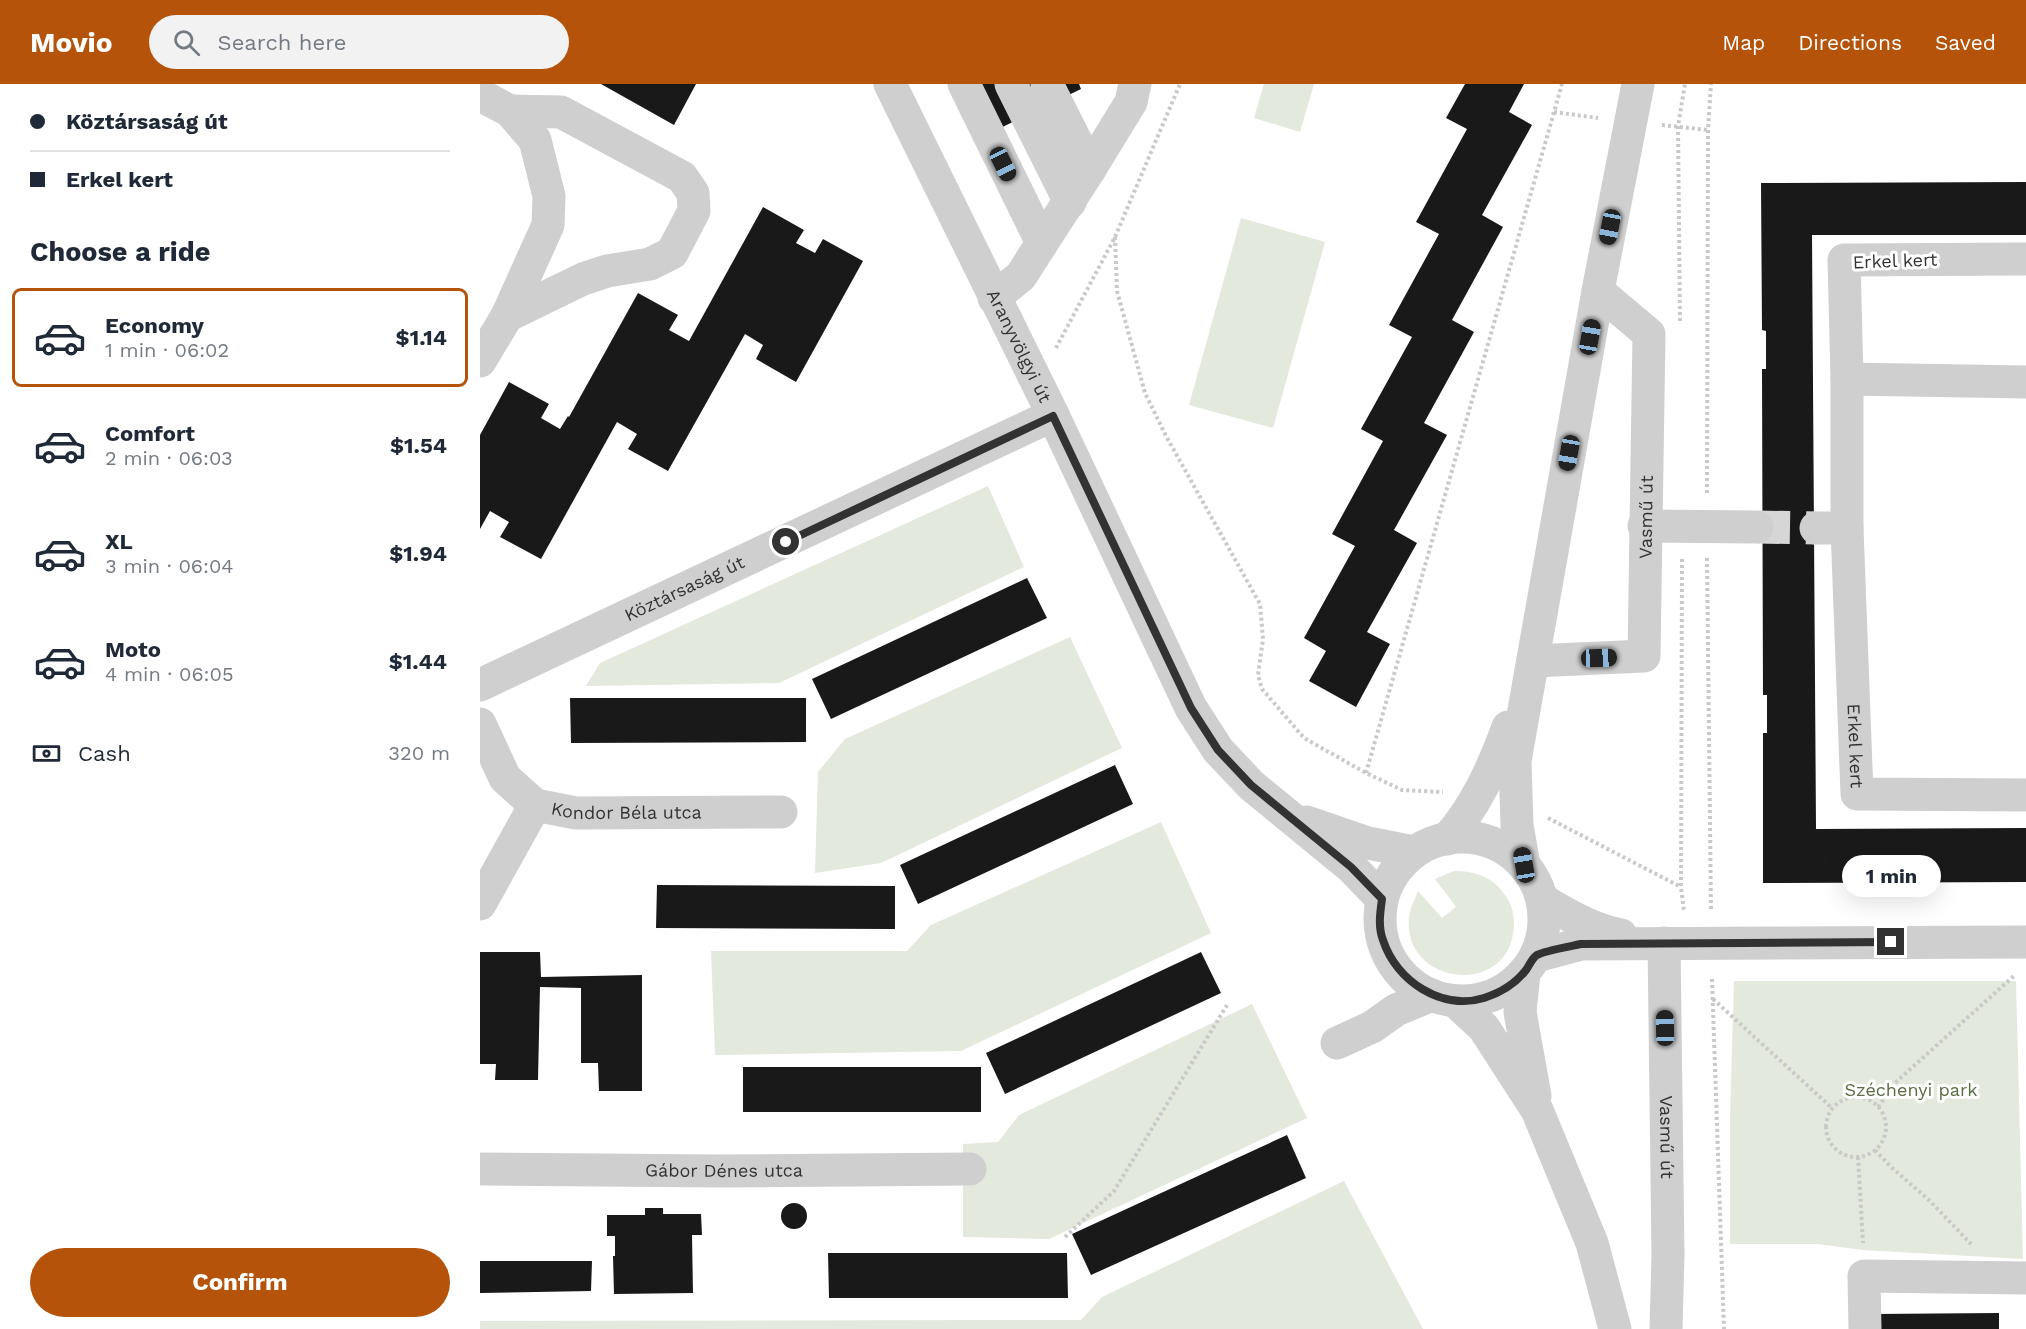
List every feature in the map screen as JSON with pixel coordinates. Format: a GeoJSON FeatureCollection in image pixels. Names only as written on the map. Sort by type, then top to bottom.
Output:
{"type":"FeatureCollection","features":[{"type":"Feature","properties":{"kind":"street","name":"Aranyvölgyi út"},"geometry":{"type":"LineString","coordinates":[[890,84],[1053,416],[1191,708],[1218,750],[1251,785],[1351,867],[1382,899]]}},
{"type":"Feature","properties":{"kind":"street"},"geometry":{"type":"LineString","coordinates":[[964,84],[1042,243]]}},
{"type":"Feature","properties":{"kind":"street"},"geometry":{"type":"LineString","coordinates":[[1011,84],[1070,202]]}},
{"type":"Feature","properties":{"kind":"street"},"geometry":{"type":"LineString","coordinates":[[1047,84],[1090,169]]}},
{"type":"Feature","properties":{"kind":"street"},"geometry":{"type":"LineString","coordinates":[[994,298],[1021,276],[1070,202],[1131,102],[1135,84]]}},
{"type":"Feature","properties":{"kind":"street"},"geometry":{"type":"LineString","coordinates":[[1524,865],[1517,825],[1515,760],[1598,291],[1638,84]]}},
{"type":"Feature","properties":{"kind":"street"},"geometry":{"type":"LineString","coordinates":[[480,95],[510,111],[535,140],[549,196],[548,225],[507,316],[480,361]]}},
{"type":"Feature","properties":{"kind":"street"},"geometry":{"type":"LineString","coordinates":[[507,316],[583,279],[607,271],[650,264],[672,253],[694,211],[693,193],[682,177],[561,112],[510,111]]}},
{"type":"Feature","properties":{"kind":"street","name":"Erkel kert"},"geometry":{"type":"LineString","coordinates":[[2026,259],[1844,260],[1847,379],[1831,528],[1857,794],[2026,795]]}},
{"type":"Feature","properties":{"kind":"street","name":"Vasmű út"},"geometry":{"type":"LineString","coordinates":[[1533,661],[1644,656],[1644,526],[1649,334],[1598,291]]}},
{"type":"Feature","properties":{"kind":"street"},"geometry":{"type":"LineString","coordinates":[[1847,379],[2026,382]]}},
{"type":"Feature","properties":{"kind":"street","name":"Köztársaság út"},"geometry":{"type":"LineString","coordinates":[[480,685],[1053,416]]}},
{"type":"Feature","properties":{"kind":"street"},"geometry":{"type":"LineString","coordinates":[[1644,526],[1757,527]]}},
{"type":"Feature","properties":{"kind":"street"},"geometry":{"type":"LineString","coordinates":[[1447,838],[1465,819],[1497,759],[1533,661]]}},
{"type":"Feature","properties":{"kind":"street","name":"Kondor Béla utca"},"geometry":{"type":"LineString","coordinates":[[480,724],[505,778],[535,805],[576,813],[781,812]]}},
{"type":"Feature","properties":{"kind":"street"},"geometry":{"type":"LineString","coordinates":[[480,904],[535,805]]}},
{"type":"Feature","properties":{"kind":"street","name":"Aranyvölgyi út"},"geometry":{"type":"LineString","coordinates":[[1286,815],[1368,843],[1414,852]]}},
{"type":"Feature","properties":{"kind":"street"},"geometry":{"type":"LineString","coordinates":[[1537,1110],[1520,1012],[1530,964],[1544,926],[1542,900],[1535,881],[1524,865],[1509,852],[1484,840],[1455,837],[1434,842],[1414,852],[1400,865],[1389,881],[1382,899],[1380,919],[1382,939],[1389,957],[1405,978],[1444,998],[1484,1028],[1537,1110],[1592,1243],[1615,1329]]}},
{"type":"Feature","properties":{"kind":"street"},"geometry":{"type":"LineString","coordinates":[[1542,900],[1606,933],[1664,943]]}},
{"type":"Feature","properties":{"kind":"street"},"geometry":{"type":"LineString","coordinates":[[1337,1043],[1372,1027],[1396,1010],[1444,998],[1482,999],[1505,989],[1530,964],[1581,944],[2026,942]]}},
{"type":"Feature","properties":{"kind":"street","name":"Vasmű út"},"geometry":{"type":"LineString","coordinates":[[1664,943],[1668,1255],[1666,1329]]}},
{"type":"Feature","properties":{"kind":"street"},"geometry":{"type":"LineString","coordinates":[[1372,1027],[1387,989],[1389,957]]}},
{"type":"Feature","properties":{"kind":"street","name":"Gábor Dénes utca"},"geometry":{"type":"LineString","coordinates":[[480,1169],[719,1171],[970,1168]]}},
{"type":"Feature","properties":{"kind":"street"},"geometry":{"type":"LineString","coordinates":[[1865,1329],[1864,1276],[2026,1278]]}},
{"type":"Feature","properties":{"kind":"path"},"geometry":{"type":"LineString","coordinates":[[1053,354],[1115,237],[1180,84]]}},
{"type":"Feature","properties":{"kind":"path"},"geometry":{"type":"LineString","coordinates":[[1366,773],[1562,84]]}},
{"type":"Feature","properties":{"kind":"path"},"geometry":{"type":"LineString","coordinates":[[1115,237],[1117,291],[1145,393],[1166,436],[1260,604],[1263,639],[1258,675],[1262,689],[1304,738],[1366,773],[1402,790],[1479,794]]}},
{"type":"Feature","properties":{"kind":"path"},"geometry":{"type":"LineString","coordinates":[[1516,802],[1681,887]]}},
{"type":"Feature","properties":{"kind":"path"},"geometry":{"type":"LineString","coordinates":[[1878,1107],[1897,1081],[2017,973]]}},
{"type":"Feature","properties":{"kind":"path"},"geometry":{"type":"LineString","coordinates":[[1712,979],[1724,1329]]}},
{"type":"Feature","properties":{"kind":"path"},"geometry":{"type":"LineString","coordinates":[[1713,998],[1832,1108]]}},
{"type":"Feature","properties":{"kind":"path"},"geometry":{"type":"LineString","coordinates":[[1065,1238],[1114,1191],[1227,1005]]}},
{"type":"Feature","properties":{"kind":"path"},"geometry":{"type":"LineString","coordinates":[[1856,1096],[1866,1098],[1878,1107],[1885,1119],[1886,1128],[1884,1138],[1875,1150],[1869,1155],[1858,1157],[1842,1154],[1834,1148],[1825,1129],[1826,1119],[1832,1108],[1838,1102],[1856,1096]]}},
{"type":"Feature","properties":{"kind":"path"},"geometry":{"type":"LineString","coordinates":[[1875,1150],[1930,1201],[1975,1249]]}},
{"type":"Feature","properties":{"kind":"path"},"geometry":{"type":"LineString","coordinates":[[1858,1157],[1863,1250]]}},
{"type":"Feature","properties":{"kind":"green space"},"geometry":{"type":"Polygon","coordinates":[[[1264,84],[1314,84],[1300,132],[1254,118],[1264,84]]]}},
{"type":"Feature","properties":{"kind":"green space"},"geometry":{"type":"Polygon","coordinates":[[[1241,218],[1325,242],[1273,428],[1189,405],[1241,218]]]}},
{"type":"Feature","properties":{"kind":"green space"},"geometry":{"type":"Polygon","coordinates":[[[988,486],[1024,567],[779,683],[586,686],[600,663],[988,486]]]}},
{"type":"Feature","properties":{"kind":"green space"},"geometry":{"type":"Polygon","coordinates":[[[1070,637],[1122,748],[881,863],[815,873],[818,772],[845,739],[1070,637]]]}},
{"type":"Feature","properties":{"kind":"green space"},"geometry":{"type":"Polygon","coordinates":[[[1161,822],[1211,933],[961,1051],[715,1055],[711,951],[907,951],[931,925],[1161,822]]]}},
{"type":"Feature","properties":{"kind":"green space"},"geometry":{"type":"Polygon","coordinates":[[[1454,871],[1478,874],[1497,885],[1507,898],[1513,915],[1513,934],[1505,954],[1492,967],[1474,974],[1455,974],[1436,968],[1421,957],[1411,940],[1409,917],[1418,891],[1442,918],[1456,907],[1435,879],[1454,871]]]}},
{"type":"Feature","properties":{"kind":"green space","name":"Széchenyi park"},"geometry":{"type":"Polygon","coordinates":[[[1734,981],[2016,981],[2023,1259],[1863,1250],[1817,1244],[1730,1244],[1730,1118],[1734,981]]]}},
{"type":"Feature","properties":{"kind":"green space"},"geometry":{"type":"Polygon","coordinates":[[[1252,1004],[1307,1118],[1049,1239],[963,1237],[963,1144],[998,1142],[1019,1115],[1252,1004]]]}},
{"type":"Feature","properties":{"kind":"green space"},"geometry":{"type":"Polygon","coordinates":[[[1344,1181],[1423,1329],[480,1329],[480,1321],[1081,1320],[1102,1297],[1344,1181]]]}},
{"type":"Feature","properties":{"kind":"building"},"geometry":{"type":"Polygon","coordinates":[[[601,84],[696,84],[674,125],[601,84]]]}},
{"type":"Feature","properties":{"kind":"building"},"geometry":{"type":"Polygon","coordinates":[[[966,84],[1079,84],[1081,89],[990,133],[966,84]]]}},
{"type":"Feature","properties":{"kind":"building"},"geometry":{"type":"Polygon","coordinates":[[[1465,84],[1524,84],[1509,112],[1532,125],[1482,215],[1503,227],[1452,320],[1474,332],[1424,423],[1447,435],[1394,530],[1417,543],[1367,632],[1390,644],[1356,707],[1309,681],[1326,651],[1304,638],[1355,546],[1332,534],[1383,441],[1361,429],[1412,337],[1389,325],[1439,234],[1416,222],[1467,129],[1446,118],[1465,84]]]}},
{"type":"Feature","properties":{"kind":"building"},"geometry":{"type":"Polygon","coordinates":[[[2026,182],[2026,235],[1812,235],[1816,829],[2026,828],[2026,882],[1763,883],[1763,733],[1767,733],[1767,695],[1763,695],[1762,369],[1766,369],[1766,331],[1762,330],[1761,183],[2026,182]]]}},
{"type":"Feature","properties":{"kind":"building"},"geometry":{"type":"Polygon","coordinates":[[[763,207],[804,230],[796,243],[815,253],[823,239],[863,261],[796,382],[756,359],[763,345],[745,334],[668,471],[628,449],[637,434],[617,422],[541,559],[500,537],[509,522],[490,511],[480,529],[480,435],[509,382],[549,404],[541,418],[560,429],[569,417],[638,293],[678,315],[669,330],[689,341],[763,207]]]}},
{"type":"Feature","properties":{"kind":"building"},"geometry":{"type":"Polygon","coordinates":[[[1027,578],[1047,618],[831,719],[812,679],[1027,578]]]}},
{"type":"Feature","properties":{"kind":"building"},"geometry":{"type":"Polygon","coordinates":[[[570,698],[806,698],[806,742],[571,743],[570,698]]]}},
{"type":"Feature","properties":{"kind":"building"},"geometry":{"type":"Polygon","coordinates":[[[1115,765],[1133,804],[918,904],[900,865],[1115,765]]]}},
{"type":"Feature","properties":{"kind":"building"},"geometry":{"type":"Polygon","coordinates":[[[657,885],[895,886],[895,929],[656,928],[657,885]]]}},
{"type":"Feature","properties":{"kind":"building"},"geometry":{"type":"Polygon","coordinates":[[[480,952],[540,952],[541,977],[642,975],[642,1091],[599,1091],[598,1063],[581,1063],[581,988],[540,987],[538,1080],[495,1080],[496,1064],[480,1064],[480,952]]]}},
{"type":"Feature","properties":{"kind":"building"},"geometry":{"type":"Polygon","coordinates":[[[1201,952],[1221,993],[1005,1094],[986,1053],[1201,952]]]}},
{"type":"Feature","properties":{"kind":"building"},"geometry":{"type":"Polygon","coordinates":[[[743,1067],[981,1067],[981,1112],[743,1112],[743,1067]]]}},
{"type":"Feature","properties":{"kind":"building"},"geometry":{"type":"Polygon","coordinates":[[[1287,1135],[1306,1178],[1091,1275],[1072,1234],[1287,1135]]]}},
{"type":"Feature","properties":{"kind":"building"},"geometry":{"type":"Polygon","coordinates":[[[794,1203],[803,1207],[807,1216],[803,1225],[794,1229],[785,1225],[781,1216],[785,1207],[794,1203]]]}},
{"type":"Feature","properties":{"kind":"building"},"geometry":{"type":"Polygon","coordinates":[[[645,1208],[663,1208],[663,1214],[701,1214],[702,1235],[692,1235],[693,1293],[614,1294],[615,1236],[607,1236],[607,1215],[645,1215],[645,1208]]]}},
{"type":"Feature","properties":{"kind":"building"},"geometry":{"type":"Polygon","coordinates":[[[828,1253],[1067,1253],[1068,1298],[829,1298],[828,1253]]]}},
{"type":"Feature","properties":{"kind":"building"},"geometry":{"type":"Polygon","coordinates":[[[480,1261],[592,1261],[591,1291],[480,1293],[480,1261]]]}},
{"type":"Feature","properties":{"kind":"building"},"geometry":{"type":"Polygon","coordinates":[[[1999,1313],[1999,1329],[1873,1329],[1873,1314],[1999,1313]]]}},
{"type":"Feature","properties":{"kind":"tunnel"},"geometry":{"type":"LineString","coordinates":[[1757,527],[1816,528]]}},
{"type":"Feature","properties":{"kind":"route"},"geometry":{"type":"LineString","coordinates":[[786,542],[1053,416],[1191,708],[1218,750],[1251,785],[1351,867],[1382,899],[1380,919],[1382,939],[1389,957],[1405,978],[1432,995],[1455,1001],[1482,999],[1505,989],[1524,973],[1536,956],[1581,944],[1891,942]]}}]}
